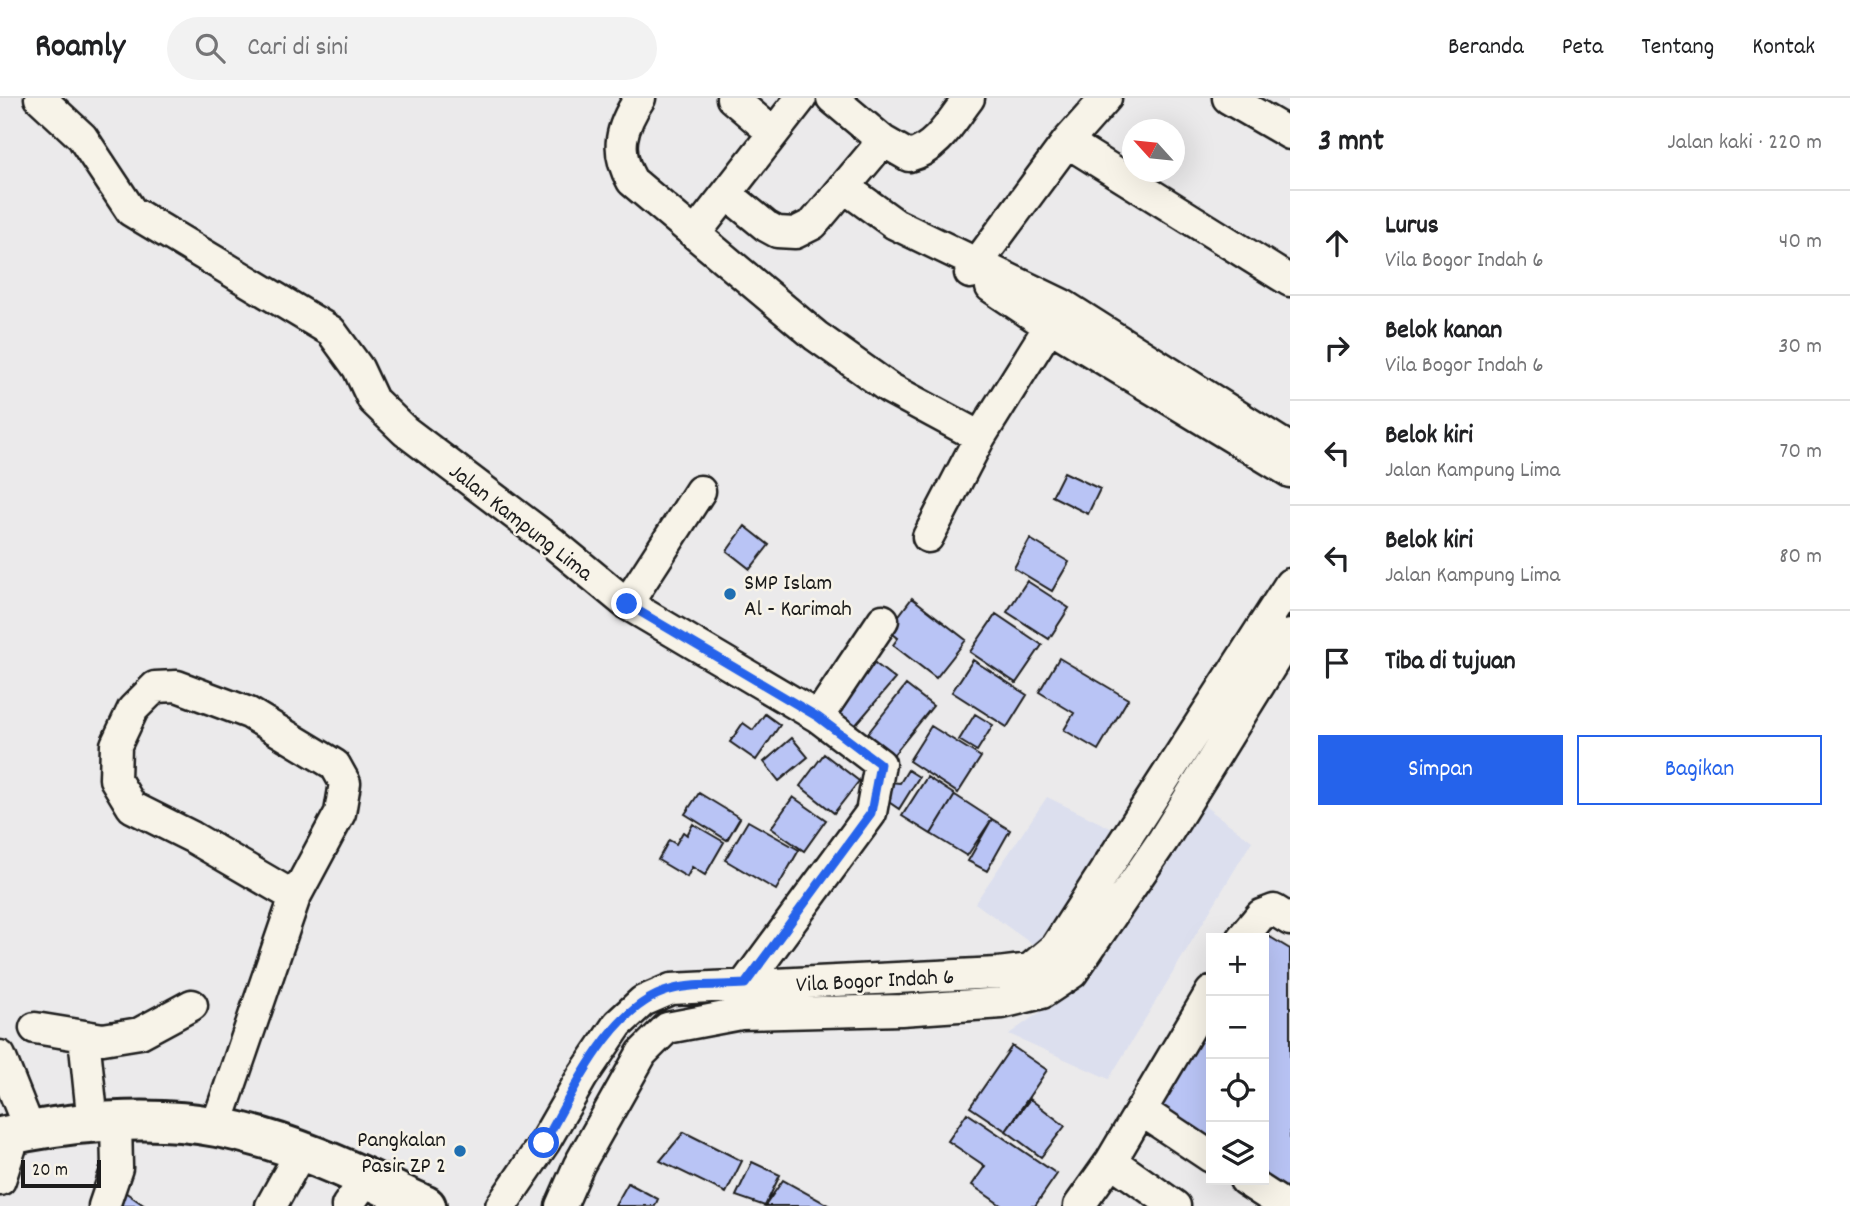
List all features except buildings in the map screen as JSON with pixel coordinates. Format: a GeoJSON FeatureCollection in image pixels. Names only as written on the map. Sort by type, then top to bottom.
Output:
{"type":"FeatureCollection","features":[{"type":"Feature","properties":{"kind":"main road"},"geometry":{"type":"LineString","coordinates":[[15,1134],[104,1122],[216,1127],[302,1150],[357,1192],[426,1206]]}},
{"type":"Feature","properties":{"kind":"street","name":"Jalan Kampung Lima"},"geometry":{"type":"LineString","coordinates":[[40,98],[82,137],[131,211],[331,331],[358,368],[373,400],[405,431],[627,604],[818,717],[880,764],[871,813],[745,984]]}},
{"type":"Feature","properties":{"kind":"street"},"geometry":{"type":"LineString","coordinates":[[640,98],[621,140],[622,163],[632,181],[816,335],[889,388],[980,437]]}},
{"type":"Feature","properties":{"kind":"street"},"geometry":{"type":"LineString","coordinates":[[732,98],[773,133]]}},
{"type":"Feature","properties":{"kind":"street"},"geometry":{"type":"LineString","coordinates":[[695,234],[801,98]]}},
{"type":"Feature","properties":{"kind":"street"},"geometry":{"type":"LineString","coordinates":[[832,98],[883,141],[909,156],[921,153],[933,145],[969,98]]}},
{"type":"Feature","properties":{"kind":"street"},"geometry":{"type":"LineString","coordinates":[[967,263],[1106,98]]}},
{"type":"Feature","properties":{"kind":"street"},"geometry":{"type":"LineString","coordinates":[[1228,98],[1290,134]]}},
{"type":"Feature","properties":{"kind":"street"},"geometry":{"type":"LineString","coordinates":[[727,194],[765,226],[777,232],[795,233],[813,224],[883,141]]}},
{"type":"Feature","properties":{"kind":"street"},"geometry":{"type":"LineString","coordinates":[[1067,142],[1290,281]]}},
{"type":"Feature","properties":{"kind":"street"},"geometry":{"type":"LineString","coordinates":[[844,187],[895,224],[1290,449]]}},
{"type":"Feature","properties":{"kind":"street"},"geometry":{"type":"LineString","coordinates":[[928,537],[980,437],[1056,316]]}},
{"type":"Feature","properties":{"kind":"street"},"geometry":{"type":"LineString","coordinates":[[1056,316],[1290,472]]}},
{"type":"Feature","properties":{"kind":"street"},"geometry":{"type":"LineString","coordinates":[[627,604],[700,491]]}},
{"type":"Feature","properties":{"kind":"street","name":"Vila Bogor Indah 6"},"geometry":{"type":"LineString","coordinates":[[501,1206],[544,1143],[582,1077],[618,1024],[643,1001],[671,989],[900,980],[1030,969],[1056,947],[1290,583]]}},
{"type":"Feature","properties":{"kind":"street"},"geometry":{"type":"LineString","coordinates":[[818,717],[883,620]]}},
{"type":"Feature","properties":{"kind":"street"},"geometry":{"type":"LineString","coordinates":[[561,1206],[579,1165],[642,1053],[667,1028],[741,1014],[901,1010],[1002,1003],[1042,993],[1072,973],[1163,839],[1290,635]]}},
{"type":"Feature","properties":{"kind":"street"},"geometry":{"type":"LineString","coordinates":[[216,1127],[295,897],[340,813],[345,783],[335,765],[249,713],[177,686],[155,687],[133,709],[116,745],[114,779],[132,807],[192,837],[295,897]]}},
{"type":"Feature","properties":{"kind":"street"},"geometry":{"type":"LineString","coordinates":[[1135,823],[1163,839]]}},
{"type":"Feature","properties":{"kind":"street"},"geometry":{"type":"LineString","coordinates":[[1246,933],[1261,915],[1274,910],[1290,920]]}},
{"type":"Feature","properties":{"kind":"street"},"geometry":{"type":"LineString","coordinates":[[900,980],[901,1010]]}},
{"type":"Feature","properties":{"kind":"street"},"geometry":{"type":"LineString","coordinates":[[741,1014],[745,984]]}},
{"type":"Feature","properties":{"kind":"street"},"geometry":{"type":"LineString","coordinates":[[1079,1206],[1142,1111],[1209,996]]}},
{"type":"Feature","properties":{"kind":"street"},"geometry":{"type":"LineString","coordinates":[[35,1028],[103,1039],[140,1033],[192,1005]]}},
{"type":"Feature","properties":{"kind":"street"},"geometry":{"type":"LineString","coordinates":[[83,1037],[117,1168],[104,1206]]}},
{"type":"Feature","properties":{"kind":"street"},"geometry":{"type":"LineString","coordinates":[[0,1056],[15,1134],[0,1180]]}},
{"type":"Feature","properties":{"kind":"street"},"geometry":{"type":"LineString","coordinates":[[582,1077],[616,1098]]}},
{"type":"Feature","properties":{"kind":"street"},"geometry":{"type":"LineString","coordinates":[[1142,1111],[1206,1154]]}},
{"type":"Feature","properties":{"kind":"street"},"geometry":{"type":"LineString","coordinates":[[271,1206],[302,1150]]}},
{"type":"Feature","properties":{"kind":"street"},"geometry":{"type":"LineString","coordinates":[[1111,1161],[1175,1206]]}},
{"type":"Feature","properties":{"kind":"street"},"geometry":{"type":"LineString","coordinates":[[1253,1185],[1285,1206]]}},
{"type":"Feature","properties":{"kind":"shaded area"},"geometry":{"type":"Polygon","coordinates":[[[1047,797],[1127,836],[1040,950],[975,903],[1047,797]]]}},
{"type":"Feature","properties":{"kind":"shaded area"},"geometry":{"type":"Polygon","coordinates":[[[1199,802],[1252,841],[1109,1079],[1009,1034],[1076,987],[1199,802]]]}},
{"type":"Feature","properties":{"kind":"place","name":"SMP Islam Al - Karimah"},"geometry":{"type":"Point","coordinates":[730,594]}},
{"type":"Feature","properties":{"kind":"place","name":"Pangkalan Pasir ZP 2"},"geometry":{"type":"Point","coordinates":[460,1151]}},
{"type":"Feature","properties":{"kind":"route"},"geometry":{"type":"LineString","coordinates":[[544,1143],[582,1077],[618,1024],[643,1001],[671,989],[745,984],[871,813],[880,764],[818,717],[627,604]]}}]}
